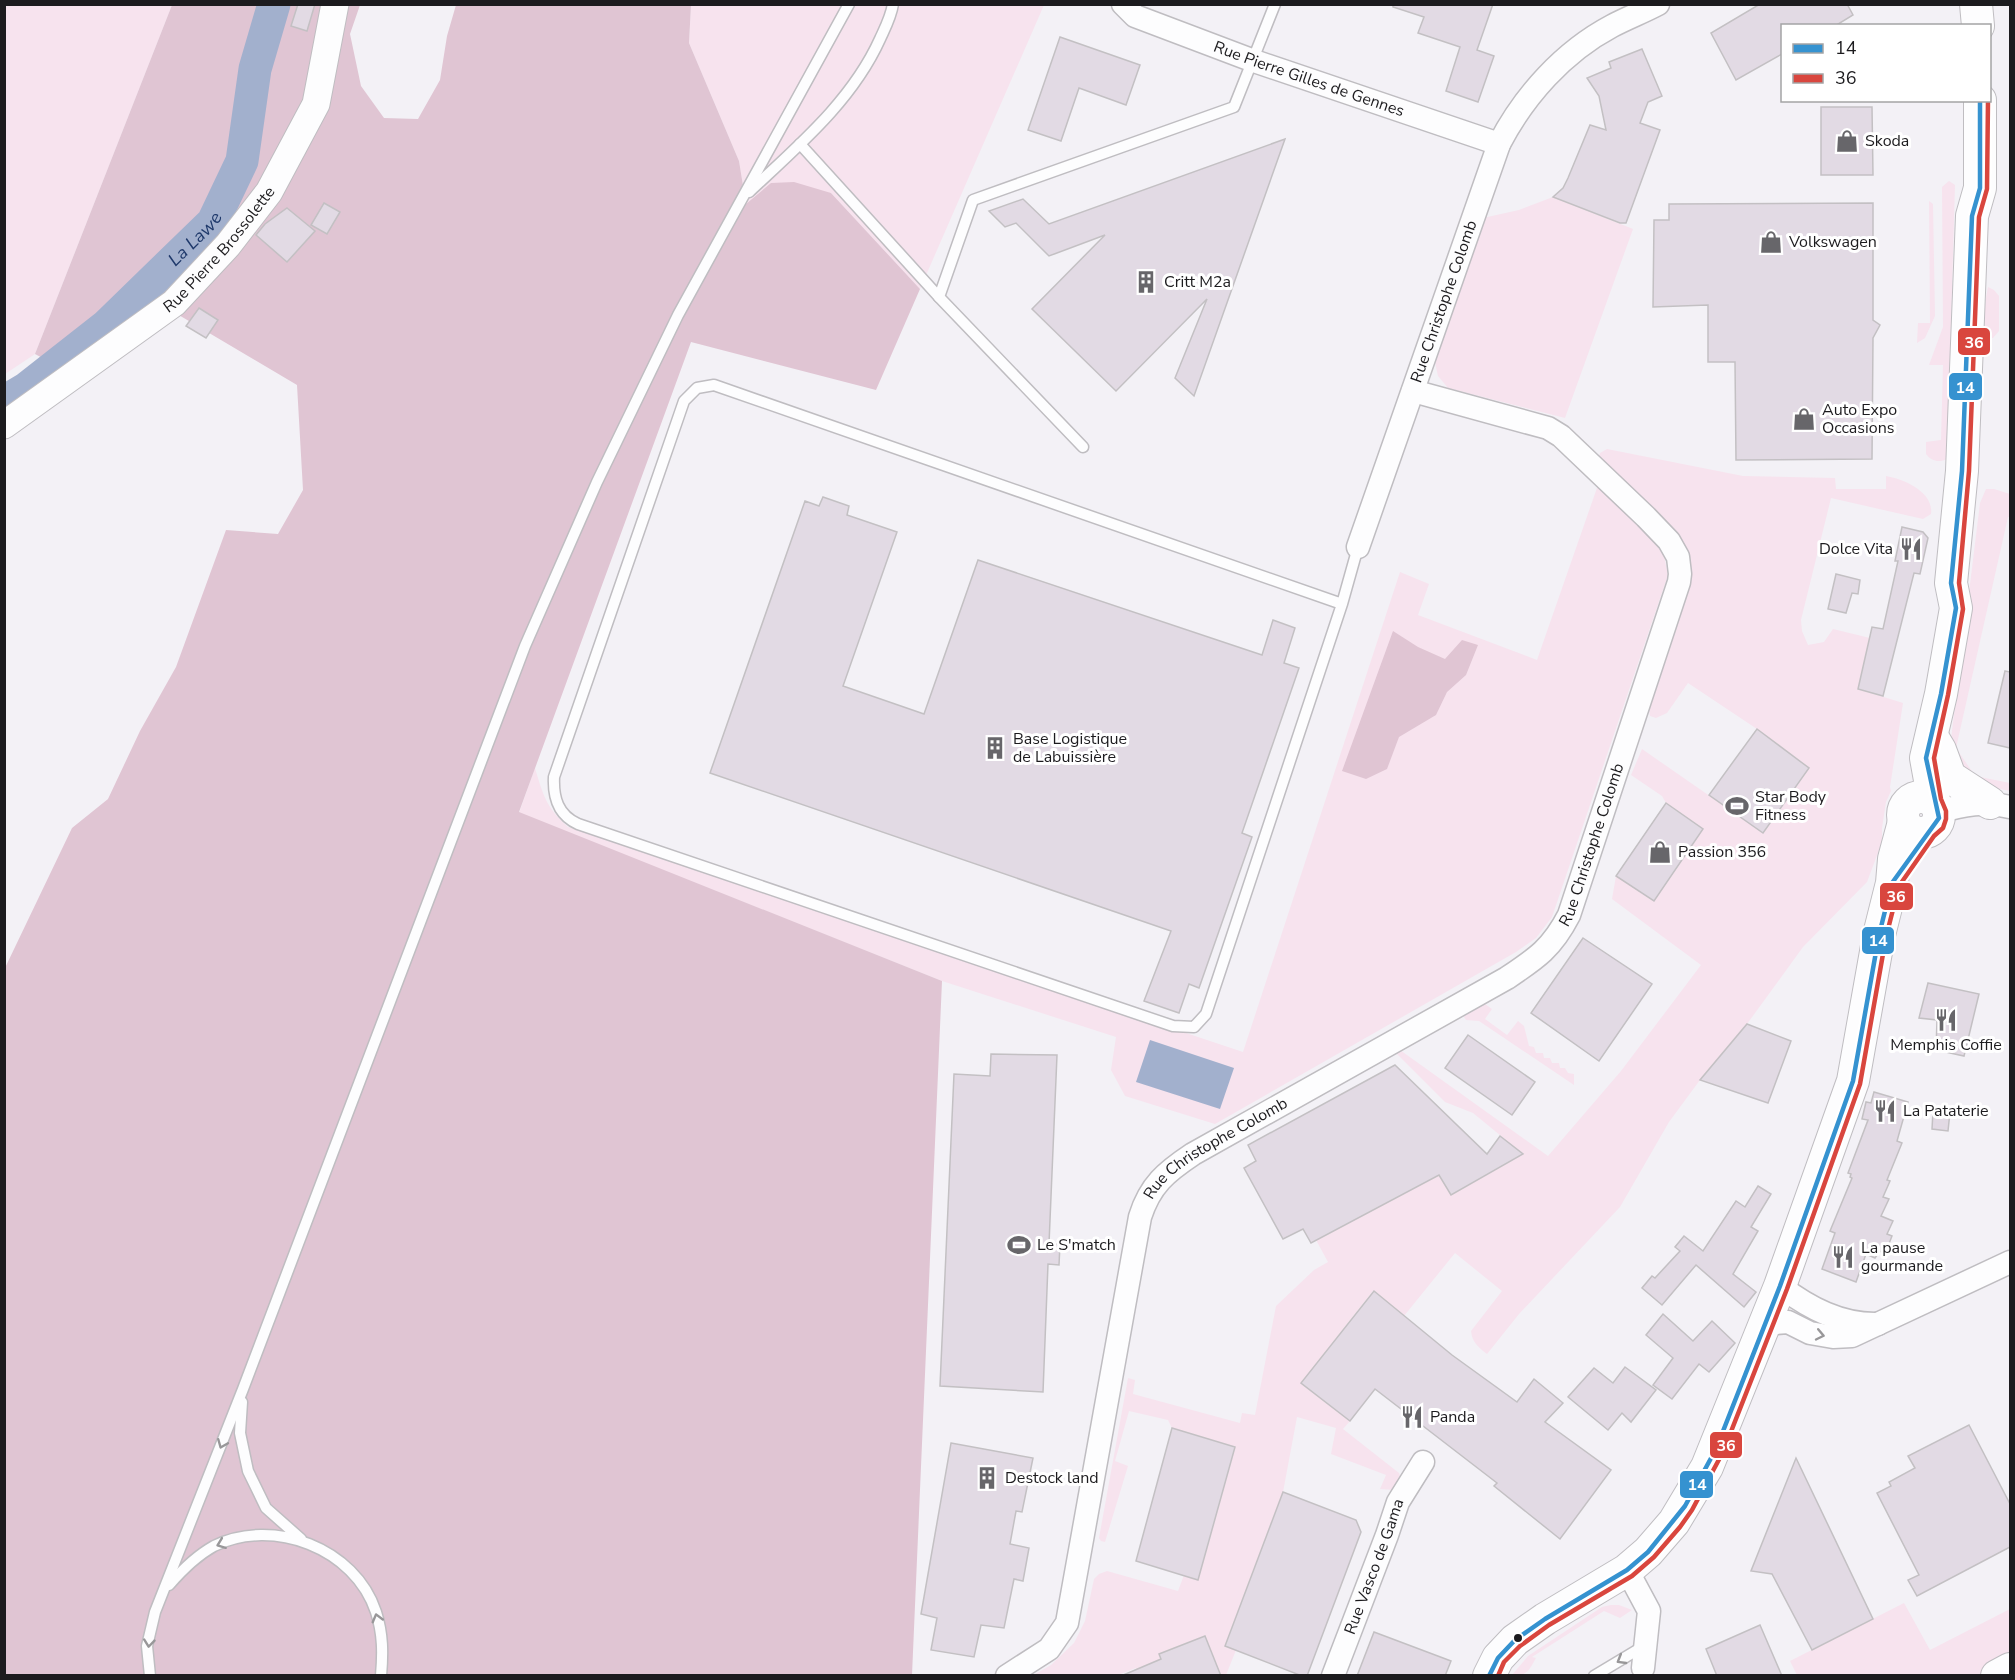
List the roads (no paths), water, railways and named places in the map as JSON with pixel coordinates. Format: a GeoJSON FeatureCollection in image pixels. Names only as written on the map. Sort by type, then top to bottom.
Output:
{"type":"FeatureCollection","features":[{"type":"Feature","properties":{"kind":"main road"},"geometry":{"type":"LineString","coordinates":[[1960,4],[1961,24]]}},
{"type":"Feature","properties":{"kind":"main road"},"geometry":{"type":"LineString","coordinates":[[1976,4],[1980,24]]}},
{"type":"Feature","properties":{"kind":"main road"},"geometry":{"type":"LineString","coordinates":[[1980,24],[1983,4]]}},
{"type":"Feature","properties":{"kind":"main road"},"geometry":{"type":"LineString","coordinates":[[1963,102],[1965,192],[1972,216]]}},
{"type":"Feature","properties":{"kind":"main road"},"geometry":{"type":"LineString","coordinates":[[1489,1675],[1498,1658],[1515,1640],[1545,1619],[1627,1570],[1648,1552],[1674,1522],[1707,1467],[1780,1286],[1853,1081],[1881,926],[1892,883],[1923,814],[1926,758],[1941,694],[1956,608],[1952,590],[1962,471],[1972,216],[1980,189],[1980,102]]}},
{"type":"Feature","properties":{"kind":"main road"},"geometry":{"type":"LineString","coordinates":[[1923,814],[1914,760],[1940,605],[1952,590]]}},
{"type":"Feature","properties":{"kind":"main road"},"geometry":{"type":"LineString","coordinates":[[1931,733],[1950,777],[2000,805]]}},
{"type":"Feature","properties":{"kind":"main road"},"geometry":{"type":"LineString","coordinates":[[1997,1676],[2010,1669]]}},
{"type":"Feature","properties":{"kind":"street","name":"Rue Pierre Brossolette"},"geometry":{"type":"LineString","coordinates":[[4,425],[174,303],[235,236],[269,192],[316,104],[335,4]]}},
{"type":"Feature","properties":{"kind":"street","name":"Rue Pierre Gilles de Gennes"},"geometry":{"type":"LineString","coordinates":[[1123,4],[1135,16],[1254,61],[1499,144]]}},
{"type":"Feature","properties":{"kind":"street","name":"Rue Christophe Colomb"},"geometry":{"type":"LineString","coordinates":[[1007,1676],[1049,1649],[1068,1623],[1140,1216],[1148,1195],[1167,1173],[1193,1154],[1507,978],[1546,951],[1569,915],[1679,582],[1678,557],[1669,541],[1561,436],[1548,428],[1413,392],[1499,144],[1511,121],[1525,102],[1562,62],[1611,27],[1658,4]]}},
{"type":"Feature","properties":{"kind":"street"},"geometry":{"type":"LineString","coordinates":[[1359,547],[1413,392]]}},
{"type":"Feature","properties":{"kind":"street"},"geometry":{"type":"LineString","coordinates":[[1923,814],[1973,804],[2000,805]]}},
{"type":"Feature","properties":{"kind":"street"},"geometry":{"type":"LineString","coordinates":[[1764,1324],[1788,1322],[1810,1333],[1833,1337],[1852,1336],[2010,1262]]}},
{"type":"Feature","properties":{"kind":"street"},"geometry":{"type":"LineString","coordinates":[[1780,1286],[1798,1300],[1827,1315],[1860,1324],[1880,1324]]}},
{"type":"Feature","properties":{"kind":"street","name":"Rue Vasco de Gama"},"geometry":{"type":"LineString","coordinates":[[1333,1676],[1398,1502],[1423,1462]]}},
{"type":"Feature","properties":{"kind":"street"},"geometry":{"type":"LineString","coordinates":[[1627,1570],[1649,1611],[1643,1668]]}},
{"type":"Feature","properties":{"kind":"lane"},"geometry":{"type":"LineString","coordinates":[[150,1676],[147,1646],[155,1612],[243,1389],[525,646],[602,471],[678,315],[849,4]]}},
{"type":"Feature","properties":{"kind":"lane"},"geometry":{"type":"LineString","coordinates":[[742,198],[800,144],[848,93],[873,54],[892,13],[893,4]]}},
{"type":"Feature","properties":{"kind":"lane"},"geometry":{"type":"LineString","coordinates":[[939,297],[973,200],[1234,107],[1275,4]]}},
{"type":"Feature","properties":{"kind":"lane"},"geometry":{"type":"LineString","coordinates":[[800,144],[939,297],[1083,447]]}},
{"type":"Feature","properties":{"kind":"lane"},"geometry":{"type":"LineString","coordinates":[[1342,603],[714,385],[697,388],[684,401],[554,777],[555,800],[561,811],[578,824],[1173,1026],[1194,1027],[1206,1014],[1342,603],[1359,547]]}},
{"type":"Feature","properties":{"kind":"lane"},"geometry":{"type":"LineString","coordinates":[[243,1389],[240,1433],[248,1471],[266,1508],[303,1540],[334,1556],[359,1581],[376,1611],[383,1645],[381,1676]]}},
{"type":"Feature","properties":{"kind":"lane"},"geometry":{"type":"LineString","coordinates":[[155,1612],[169,1585],[189,1563],[214,1546],[243,1537],[273,1535],[303,1540]]}},
{"type":"Feature","properties":{"kind":"lane"},"geometry":{"type":"LineString","coordinates":[[1594,1676],[1647,1644]]}},
{"type":"Feature","properties":{"kind":"water"},"geometry":{"type":"Polygon","coordinates":[[[1150,1040],[1234,1068],[1220,1109],[1136,1082],[1150,1040]]]}},
{"type":"Feature","properties":{"kind":"waterway","name":"La Lawe"},"geometry":{"type":"LineString","coordinates":[[4,402],[27,388],[106,326],[213,222],[242,161],[255,69],[274,4]]}},
{"type":"Feature","properties":{"kind":"place","name":"Skoda"},"geometry":{"type":"Point","coordinates":[1847,141]}},
{"type":"Feature","properties":{"kind":"place","name":"Volkswagen"},"geometry":{"type":"Point","coordinates":[1771,242]}},
{"type":"Feature","properties":{"kind":"place","name":"Critt M2a"},"geometry":{"type":"Point","coordinates":[1146,282]}},
{"type":"Feature","properties":{"kind":"place","name":"Auto Expo Occasions"},"geometry":{"type":"Point","coordinates":[1804,419]}},
{"type":"Feature","properties":{"kind":"place","name":"Dolce Vita"},"geometry":{"type":"Point","coordinates":[1911,549]}},
{"type":"Feature","properties":{"kind":"place","name":"Base Logistique de Labuissière"},"geometry":{"type":"Point","coordinates":[995,748]}},
{"type":"Feature","properties":{"kind":"place","name":"Star Body Fitness"},"geometry":{"type":"Point","coordinates":[1737,806]}},
{"type":"Feature","properties":{"kind":"place","name":"Passion 356"},"geometry":{"type":"Point","coordinates":[1660,852]}},
{"type":"Feature","properties":{"kind":"place","name":"Memphis Coffie"},"geometry":{"type":"Point","coordinates":[1946,1020]}},
{"type":"Feature","properties":{"kind":"place","name":"La Pataterie"},"geometry":{"type":"Point","coordinates":[1885,1111]}},
{"type":"Feature","properties":{"kind":"place","name":"Le S'match"},"geometry":{"type":"Point","coordinates":[1019,1245]}},
{"type":"Feature","properties":{"kind":"place","name":"La pause gourmande"},"geometry":{"type":"Point","coordinates":[1843,1257]}},
{"type":"Feature","properties":{"kind":"place","name":"Panda"},"geometry":{"type":"Point","coordinates":[1412,1417]}},
{"type":"Feature","properties":{"kind":"place","name":"Destock land"},"geometry":{"type":"Point","coordinates":[987,1478]}}]}
